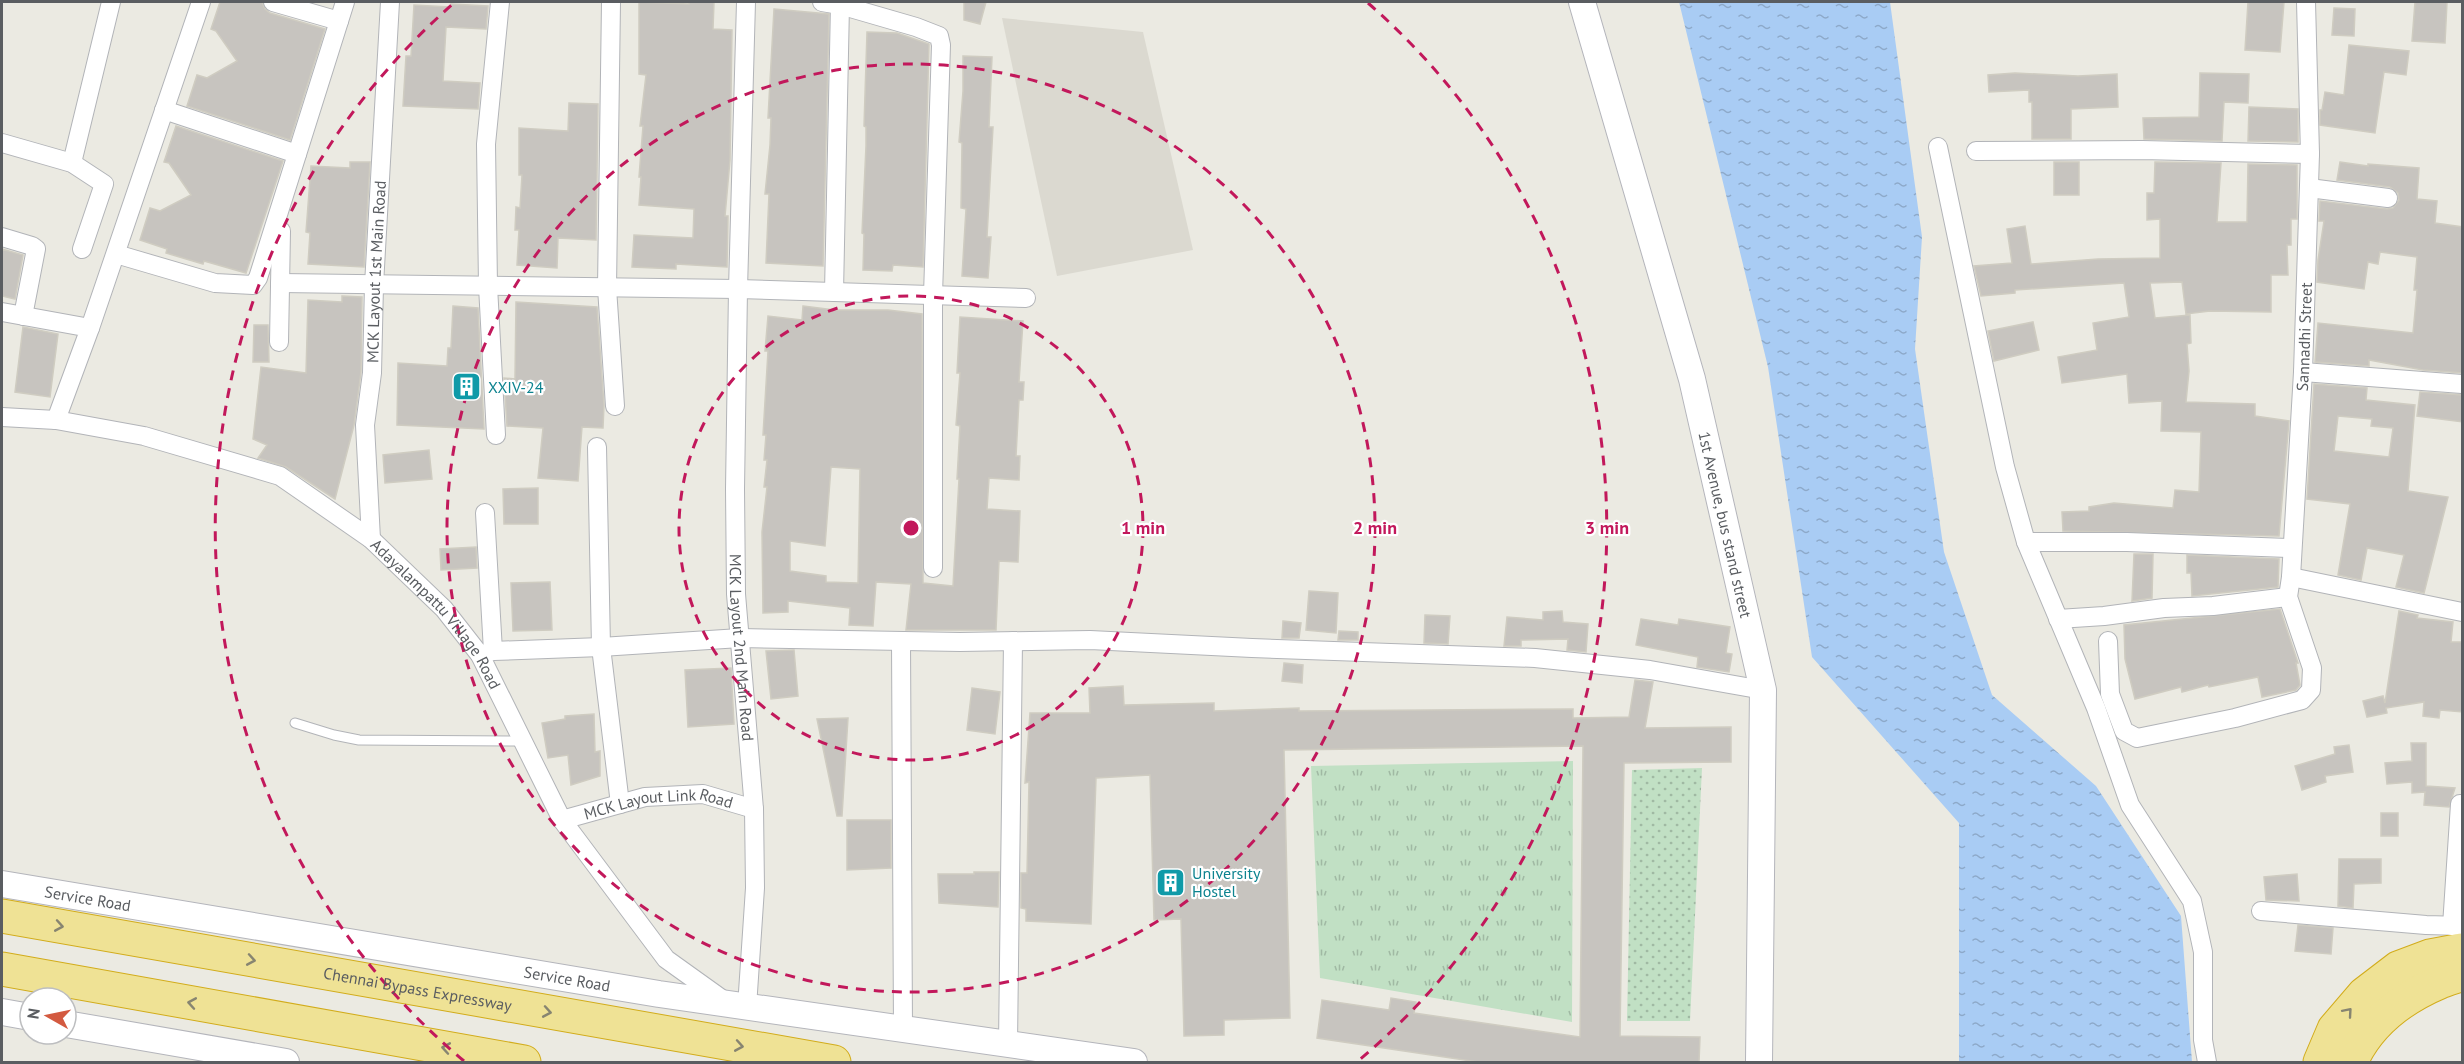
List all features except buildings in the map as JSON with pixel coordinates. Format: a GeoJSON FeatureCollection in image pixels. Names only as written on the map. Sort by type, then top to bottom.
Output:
{"type":"FeatureCollection","features":[{"type":"Feature","properties":{"kind":"highway","name":"Chennai Bypass Expressway"},"geometry":{"type":"LineString","coordinates":[[2,916],[834,1062]]}},
{"type":"Feature","properties":{"kind":"highway"},"geometry":{"type":"LineString","coordinates":[[2320,1062],[2334,1029],[2364,994],[2398,968],[2430,956],[2459,934]]}},
{"type":"Feature","properties":{"kind":"highway"},"geometry":{"type":"LineString","coordinates":[[2,969],[524,1062]]}},
{"type":"Feature","properties":{"kind":"highway"},"geometry":{"type":"LineString","coordinates":[[2351,1062],[2373,1029],[2400,1002],[2432,986],[2463,975]]}},
{"type":"Feature","properties":{"kind":"street"},"geometry":{"type":"LineString","coordinates":[[72,163],[111,2]]}},
{"type":"Feature","properties":{"kind":"street"},"geometry":{"type":"LineString","coordinates":[[56,420],[116,254],[201,2]]}},
{"type":"Feature","properties":{"kind":"street"},"geometry":{"type":"LineString","coordinates":[[273,2],[339,21]]}},
{"type":"Feature","properties":{"kind":"street"},"geometry":{"type":"LineString","coordinates":[[116,254],[215,283],[253,285],[258,278],[345,2]]}},
{"type":"Feature","properties":{"kind":"street","name":"MCK Layout 1st Main Road"},"geometry":{"type":"LineString","coordinates":[[371,539],[365,425],[372,373],[374,285],[390,2]]}},
{"type":"Feature","properties":{"kind":"street"},"geometry":{"type":"LineString","coordinates":[[496,435],[488,286],[486,144],[500,2]]}},
{"type":"Feature","properties":{"kind":"street"},"geometry":{"type":"LineString","coordinates":[[611,2],[607,288],[615,406]]}},
{"type":"Feature","properties":{"kind":"street","name":"MCK Layout 2nd Main Road"},"geometry":{"type":"LineString","coordinates":[[738,1006],[755,888],[754,809],[736,594],[735,527],[738,289],[746,2]]}},
{"type":"Feature","properties":{"kind":"street","name":"1st Avenue, bus stand street"},"geometry":{"type":"LineString","coordinates":[[1581,2],[1692,379],[1763,690],[1759,1062]]}},
{"type":"Feature","properties":{"kind":"street","name":"Sannadhi Street"},"geometry":{"type":"LineString","coordinates":[[2108,641],[2110,694],[2124,731],[2137,738],[2235,718],[2302,700],[2311,690],[2312,668],[2288,597],[2303,372],[2309,188],[2306,2]]}},
{"type":"Feature","properties":{"kind":"street"},"geometry":{"type":"LineString","coordinates":[[834,292],[831,3],[916,27],[939,36],[941,45],[933,295],[933,568]]}},
{"type":"Feature","properties":{"kind":"street"},"geometry":{"type":"LineString","coordinates":[[164,110],[297,154]]}},
{"type":"Feature","properties":{"kind":"street"},"geometry":{"type":"LineString","coordinates":[[2,143],[72,163],[104,184],[82,249]]}},
{"type":"Feature","properties":{"kind":"street"},"geometry":{"type":"LineString","coordinates":[[1938,147],[2005,467],[2026,542],[2096,708],[2130,805],[2192,902],[2203,952],[2203,1040],[2207,1062]]}},
{"type":"Feature","properties":{"kind":"street"},"geometry":{"type":"LineString","coordinates":[[1976,151],[2142,150],[2310,154]]}},
{"type":"Feature","properties":{"kind":"street"},"geometry":{"type":"LineString","coordinates":[[2309,188],[2388,198]]}},
{"type":"Feature","properties":{"kind":"street"},"geometry":{"type":"LineString","coordinates":[[279,342],[281,231]]}},
{"type":"Feature","properties":{"kind":"street"},"geometry":{"type":"LineString","coordinates":[[2,237],[36,249],[23,316]]}},
{"type":"Feature","properties":{"kind":"street"},"geometry":{"type":"LineString","coordinates":[[280,283],[738,289],[1026,298]]}},
{"type":"Feature","properties":{"kind":"street"},"geometry":{"type":"LineString","coordinates":[[2,312],[90,328]]}},
{"type":"Feature","properties":{"kind":"street"},"geometry":{"type":"LineString","coordinates":[[2303,372],[2463,384]]}},
{"type":"Feature","properties":{"kind":"street","name":"Adayalampattu Village Road"},"geometry":{"type":"LineString","coordinates":[[2,417],[56,420],[144,436],[280,476],[371,539],[486,653],[521,741],[562,820],[666,959],[738,1006]]}},
{"type":"Feature","properties":{"kind":"street"},"geometry":{"type":"LineString","coordinates":[[597,447],[601,647],[620,804]]}},
{"type":"Feature","properties":{"kind":"street"},"geometry":{"type":"LineString","coordinates":[[485,513],[486,653],[740,638],[901,641],[1090,640],[1535,658],[1650,670],[1763,690]]}},
{"type":"Feature","properties":{"kind":"street"},"geometry":{"type":"LineString","coordinates":[[2026,542],[2127,542],[2291,548]]}},
{"type":"Feature","properties":{"kind":"street"},"geometry":{"type":"LineString","coordinates":[[2291,577],[2463,612]]}},
{"type":"Feature","properties":{"kind":"street"},"geometry":{"type":"LineString","coordinates":[[2058,619],[2164,608],[2213,606],[2288,597]]}},
{"type":"Feature","properties":{"kind":"street"},"geometry":{"type":"LineString","coordinates":[[901,641],[903,1029]]}},
{"type":"Feature","properties":{"kind":"street"},"geometry":{"type":"LineString","coordinates":[[1008,1044],[1013,641]]}},
{"type":"Feature","properties":{"kind":"street","name":"MCK Layout Link Road"},"geometry":{"type":"LineString","coordinates":[[562,820],[645,797],[703,794],[754,809]]}},
{"type":"Feature","properties":{"kind":"street"},"geometry":{"type":"LineString","coordinates":[[2260,911],[2459,934],[2460,804]]}},
{"type":"Feature","properties":{"kind":"street","name":"Service Road"},"geometry":{"type":"LineString","coordinates":[[2,884],[738,1006],[1134,1062]]}},
{"type":"Feature","properties":{"kind":"street"},"geometry":{"type":"LineString","coordinates":[[2,1012],[18,1015]]}},
{"type":"Feature","properties":{"kind":"street"},"geometry":{"type":"LineString","coordinates":[[78,1026],[286,1062]]}},
{"type":"Feature","properties":{"kind":"lane"},"geometry":{"type":"LineString","coordinates":[[295,723],[359,740],[521,741]]}},
{"type":"Feature","properties":{"kind":"shaded area"},"geometry":{"type":"Polygon","coordinates":[[[1002,18],[1143,32],[1193,250],[1057,276],[1002,18]]]}},
{"type":"Feature","properties":{"kind":"green space"},"geometry":{"type":"Polygon","coordinates":[[[1573,761],[1572,1022],[1320,978],[1311,766],[1573,761]]]}},
{"type":"Feature","properties":{"kind":"green space"},"geometry":{"type":"Polygon","coordinates":[[[1702,768],[1690,1021],[1627,1021],[1632,770],[1702,768]]]}},
{"type":"Feature","properties":{"kind":"water"},"geometry":{"type":"Polygon","coordinates":[[[1679,2],[1890,2],[1922,237],[1915,349],[1944,552],[1992,695],[2096,786],[2181,916],[2192,1062],[1959,1062],[1959,823],[1812,657],[1768,367],[1679,2]]]}},
{"type":"Feature","properties":{"kind":"place","name":"XXIV-24"},"geometry":{"type":"Point","coordinates":[467,387]}},
{"type":"Feature","properties":{"kind":"place","name":"University Hostel"},"geometry":{"type":"Point","coordinates":[1171,882]}}]}
